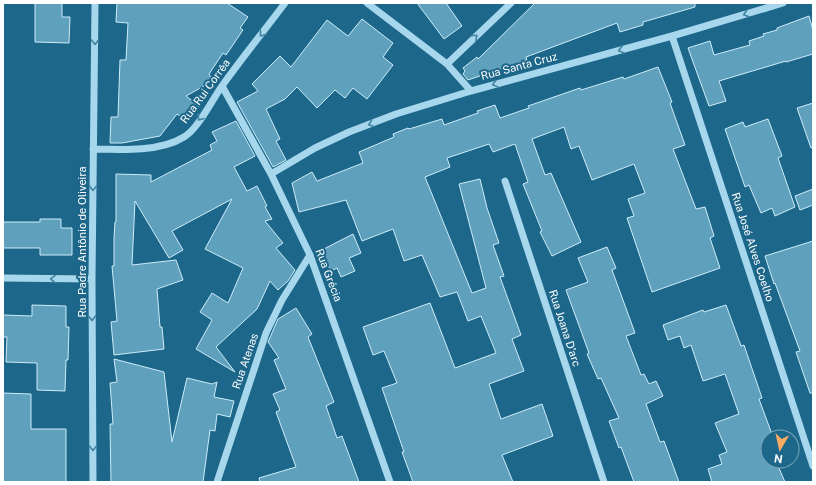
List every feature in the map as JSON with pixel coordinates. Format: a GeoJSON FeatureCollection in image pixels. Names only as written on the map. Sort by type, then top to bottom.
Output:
{"type":"FeatureCollection","features":[{"type":"Feature","properties":{"kind":"street","name":"Rua Padre Antônio de Oliveira"},"geometry":{"type":"LineString","coordinates":[[94,482],[92,279],[95,3]]}},
{"type":"Feature","properties":{"kind":"street","name":"Rua Rui Corrêa"},"geometry":{"type":"LineString","coordinates":[[94,149],[134,150],[171,143],[184,137],[202,117],[222,86],[285,3]]}},
{"type":"Feature","properties":{"kind":"street"},"geometry":{"type":"LineString","coordinates":[[367,3],[447,64],[471,91]]}},
{"type":"Feature","properties":{"kind":"street"},"geometry":{"type":"LineString","coordinates":[[447,64],[511,3]]}},
{"type":"Feature","properties":{"kind":"street","name":"Rua Santa Cruz"},"geometry":{"type":"LineString","coordinates":[[271,174],[315,148],[349,132],[396,114],[471,91],[672,36],[783,3]]}},
{"type":"Feature","properties":{"kind":"street","name":"Rua José Alves Coelho"},"geometry":{"type":"LineString","coordinates":[[672,36],[813,466]]}},
{"type":"Feature","properties":{"kind":"street","name":"Rua Grécia"},"geometry":{"type":"LineString","coordinates":[[222,86],[271,174],[310,255],[390,482]]}},
{"type":"Feature","properties":{"kind":"street","name":"Rua Joana D'arc"},"geometry":{"type":"LineString","coordinates":[[505,181],[604,482]]}},
{"type":"Feature","properties":{"kind":"street","name":"Rua Atenas"},"geometry":{"type":"LineString","coordinates":[[217,482],[266,333],[282,300],[310,255]]}},
{"type":"Feature","properties":{"kind":"street"},"geometry":{"type":"LineString","coordinates":[[3,278],[92,279]]}},
{"type":"Feature","properties":{"kind":"building"},"geometry":{"type":"Polygon","coordinates":[[[35,3],[62,3],[62,17],[70,17],[69,43],[35,42],[35,3]]]}},
{"type":"Feature","properties":{"kind":"building"},"geometry":{"type":"Polygon","coordinates":[[[117,3],[227,3],[248,17],[240,28],[243,30],[226,55],[223,53],[209,74],[213,81],[186,96],[199,106],[187,121],[177,114],[160,136],[122,143],[110,143],[111,117],[118,117],[120,60],[126,60],[128,23],[116,22],[117,3]]]}},
{"type":"Feature","properties":{"kind":"building"},"geometry":{"type":"Polygon","coordinates":[[[417,3],[446,3],[462,26],[444,39],[417,3]]]}},
{"type":"Feature","properties":{"kind":"building"},"geometry":{"type":"Polygon","coordinates":[[[535,3],[695,3],[695,7],[643,22],[643,25],[620,32],[617,23],[526,57],[527,60],[468,80],[463,74],[465,71],[463,68],[477,57],[478,59],[535,3]]]}},
{"type":"Feature","properties":{"kind":"building"},"geometry":{"type":"Polygon","coordinates":[[[809,16],[813,30],[813,54],[719,81],[726,101],[709,106],[688,48],[710,41],[714,55],[750,45],[749,41],[764,36],[763,34],[777,30],[777,28],[809,16]]]}},
{"type":"Feature","properties":{"kind":"building"},"geometry":{"type":"Polygon","coordinates":[[[362,19],[393,43],[383,57],[393,65],[367,99],[353,88],[345,98],[335,90],[317,108],[297,87],[285,99],[266,109],[280,139],[276,141],[286,160],[273,167],[237,102],[258,91],[252,84],[280,56],[291,67],[327,20],[348,36],[362,19]]]}},
{"type":"Feature","properties":{"kind":"building"},"geometry":{"type":"Polygon","coordinates":[[[658,67],[672,102],[670,103],[685,145],[673,149],[696,209],[705,207],[714,236],[710,238],[720,268],[652,292],[627,218],[634,216],[628,199],[645,193],[634,164],[592,180],[579,146],[571,149],[564,127],[532,139],[545,175],[551,173],[581,242],[552,256],[540,232],[542,231],[523,184],[528,182],[515,144],[493,152],[489,144],[447,158],[450,167],[425,177],[472,293],[486,288],[459,184],[480,179],[487,208],[499,243],[493,245],[504,276],[500,277],[521,335],[512,339],[524,371],[489,384],[501,419],[542,404],[553,436],[502,455],[513,482],[413,482],[382,388],[397,383],[384,351],[373,355],[363,327],[430,303],[455,368],[496,353],[481,316],[468,321],[457,292],[440,297],[422,255],[404,261],[393,229],[362,241],[346,200],[299,212],[292,183],[312,172],[317,181],[363,163],[359,152],[394,137],[393,134],[408,128],[409,129],[442,119],[444,125],[478,113],[477,111],[495,105],[500,118],[529,108],[528,106],[580,88],[581,90],[623,77],[624,79],[658,67]]]}},
{"type":"Feature","properties":{"kind":"building"},"geometry":{"type":"Polygon","coordinates":[[[813,103],[813,147],[811,148],[797,108],[813,103]]]}},
{"type":"Feature","properties":{"kind":"building"},"geometry":{"type":"Polygon","coordinates":[[[768,119],[782,156],[778,158],[795,207],[775,216],[772,208],[761,213],[749,185],[745,187],[725,129],[743,122],[745,127],[768,119]]]}},
{"type":"Feature","properties":{"kind":"building"},"geometry":{"type":"Polygon","coordinates":[[[236,121],[255,156],[234,167],[247,191],[257,186],[267,206],[265,207],[272,219],[265,221],[283,243],[276,248],[295,270],[288,281],[278,290],[270,281],[257,309],[216,347],[235,372],[196,349],[212,320],[200,312],[212,293],[228,303],[243,268],[205,249],[232,199],[172,231],[183,250],[169,258],[135,201],[132,265],[176,260],[183,280],[157,289],[160,327],[162,327],[164,349],[114,355],[111,322],[117,321],[112,266],[114,266],[114,238],[116,222],[116,174],[151,175],[151,182],[212,150],[210,145],[217,141],[212,132],[236,121]]]}},
{"type":"Feature","properties":{"kind":"building"},"geometry":{"type":"Polygon","coordinates":[[[813,189],[813,205],[800,210],[795,196],[813,189]]]}},
{"type":"Feature","properties":{"kind":"building"},"geometry":{"type":"Polygon","coordinates":[[[40,219],[61,219],[61,228],[72,228],[72,255],[40,255],[40,248],[3,248],[3,222],[40,222],[40,219]]]}},
{"type":"Feature","properties":{"kind":"building"},"geometry":{"type":"Polygon","coordinates":[[[353,234],[361,253],[349,258],[355,271],[341,277],[337,268],[331,271],[320,251],[353,234]]]}},
{"type":"Feature","properties":{"kind":"building"},"geometry":{"type":"Polygon","coordinates":[[[813,241],[813,393],[810,393],[796,352],[800,351],[775,283],[774,284],[765,256],[813,241]]]}},
{"type":"Feature","properties":{"kind":"building"},"geometry":{"type":"Polygon","coordinates":[[[607,247],[616,268],[612,270],[635,333],[626,336],[641,375],[644,374],[649,384],[656,381],[663,396],[646,404],[660,442],[664,441],[679,482],[634,482],[621,447],[619,448],[609,421],[619,418],[601,378],[598,379],[587,354],[589,353],[566,290],[588,282],[578,258],[607,247]]]}},
{"type":"Feature","properties":{"kind":"building"},"geometry":{"type":"Polygon","coordinates":[[[32,305],[66,306],[66,327],[69,327],[65,391],[37,390],[37,363],[6,362],[7,337],[3,337],[3,315],[32,316],[32,305]]]}},
{"type":"Feature","properties":{"kind":"building"},"geometry":{"type":"Polygon","coordinates":[[[726,305],[741,346],[744,345],[762,398],[759,399],[770,429],[760,429],[760,469],[779,469],[785,482],[712,482],[708,469],[722,464],[719,455],[727,452],[715,423],[739,414],[725,374],[703,381],[691,345],[684,348],[680,336],[668,340],[663,325],[703,310],[704,312],[726,305]]]}},
{"type":"Feature","properties":{"kind":"building"},"geometry":{"type":"Polygon","coordinates":[[[296,308],[312,334],[308,337],[334,402],[326,406],[337,438],[342,436],[359,482],[260,482],[259,478],[296,467],[276,412],[280,410],[273,394],[286,389],[274,360],[279,358],[268,342],[278,319],[296,308]]]}},
{"type":"Feature","properties":{"kind":"building"},"geometry":{"type":"Polygon","coordinates":[[[114,359],[164,372],[172,442],[187,378],[212,384],[217,382],[214,397],[234,401],[230,417],[217,414],[215,431],[210,430],[203,482],[111,482],[110,424],[113,424],[110,383],[117,382],[114,359]]]}},
{"type":"Feature","properties":{"kind":"building"},"geometry":{"type":"Polygon","coordinates":[[[3,393],[31,394],[31,429],[66,429],[66,482],[3,482],[3,393]]]}}]}
